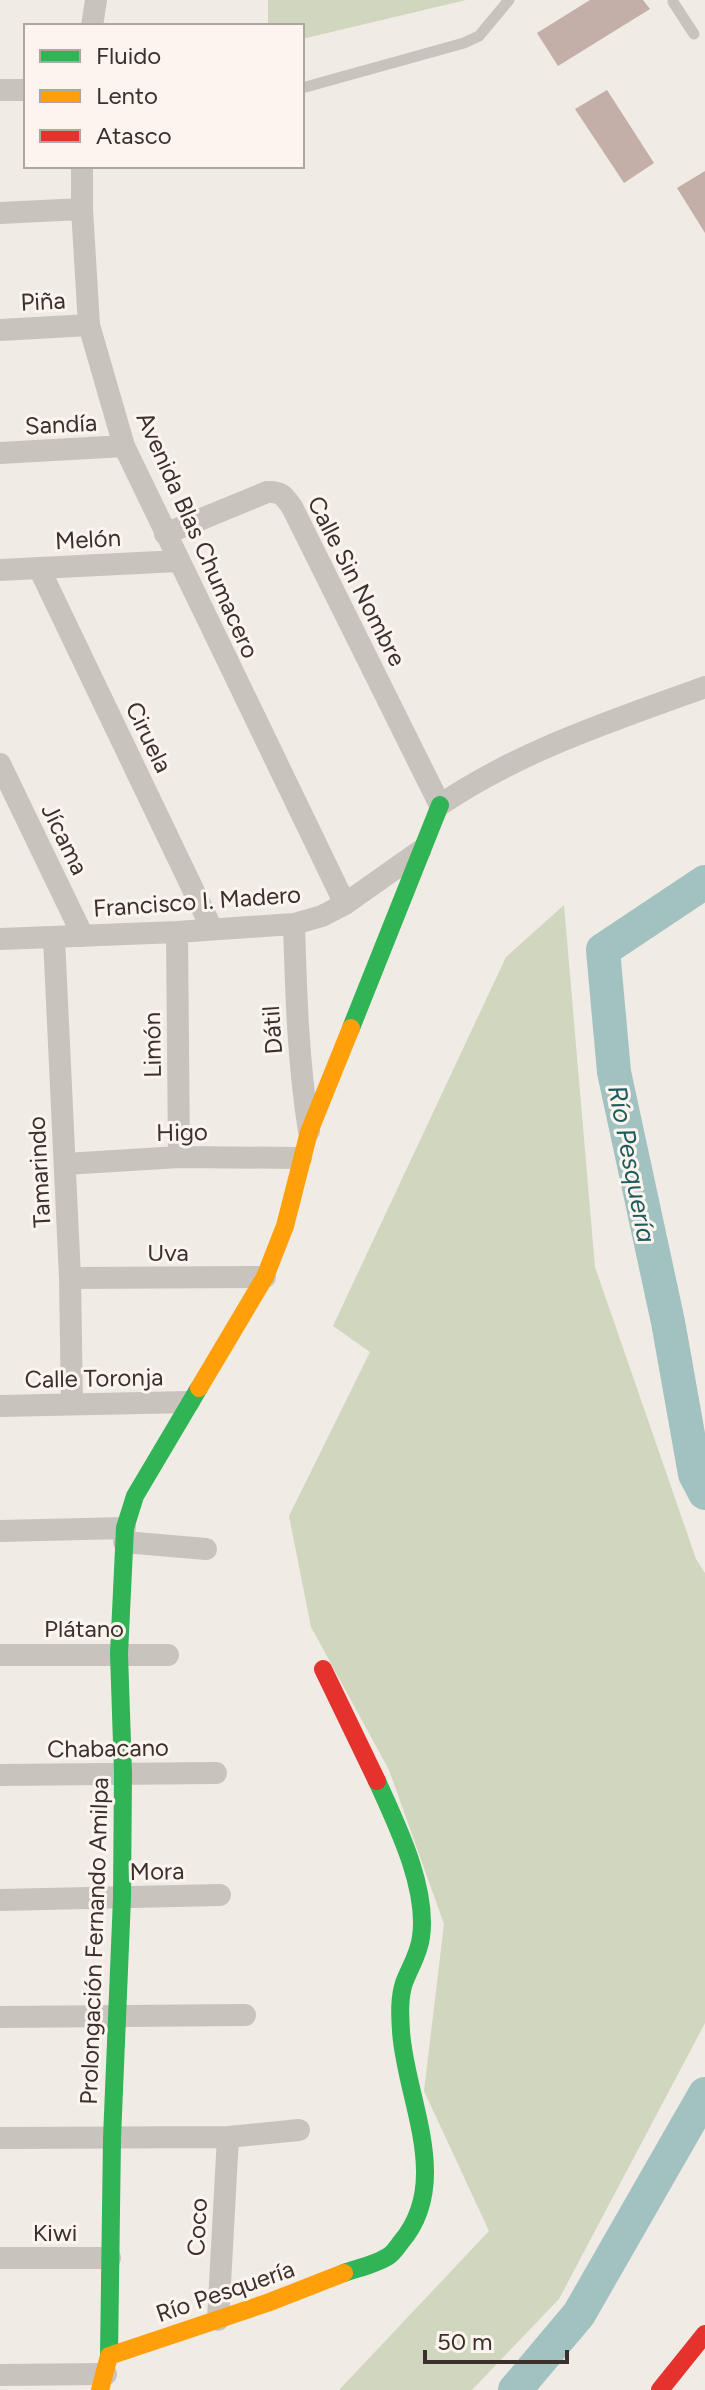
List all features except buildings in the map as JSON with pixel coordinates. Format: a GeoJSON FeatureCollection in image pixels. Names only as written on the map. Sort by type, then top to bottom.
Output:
{"type":"FeatureCollection","features":[{"type":"Feature","properties":{"kind":"street"},"geometry":{"type":"LineString","coordinates":[[92,24],[96,0]]}},
{"type":"Feature","properties":{"kind":"street"},"geometry":{"type":"LineString","coordinates":[[0,90],[24,90]]}},
{"type":"Feature","properties":{"kind":"street","name":"Avenida Blas Chumacero"},"geometry":{"type":"LineString","coordinates":[[82,168],[89,325],[124,446],[345,904]]}},
{"type":"Feature","properties":{"kind":"street"},"geometry":{"type":"LineString","coordinates":[[0,213],[82,209]]}},
{"type":"Feature","properties":{"kind":"street","name":"Piña"},"geometry":{"type":"LineString","coordinates":[[0,330],[89,325]]}},
{"type":"Feature","properties":{"kind":"street","name":"Sandía"},"geometry":{"type":"LineString","coordinates":[[0,453],[124,446]]}},
{"type":"Feature","properties":{"kind":"street","name":"Calle Sin Nombre"},"geometry":{"type":"LineString","coordinates":[[165,534],[267,492],[277,491],[284,495],[440,805]]}},
{"type":"Feature","properties":{"kind":"street","name":"Melón"},"geometry":{"type":"LineString","coordinates":[[0,570],[178,561]]}},
{"type":"Feature","properties":{"kind":"street","name":"Ciruela"},"geometry":{"type":"LineString","coordinates":[[39,568],[212,929]]}},
{"type":"Feature","properties":{"kind":"street"},"geometry":{"type":"LineString","coordinates":[[125,1535],[135,1496],[265,1277],[285,1226],[309,1132],[440,805],[507,764],[616,717],[705,687]]}},
{"type":"Feature","properties":{"kind":"street","name":"Jícama"},"geometry":{"type":"LineString","coordinates":[[0,764],[83,936]]}},
{"type":"Feature","properties":{"kind":"street","name":"Francisco I. Madero"},"geometry":{"type":"LineString","coordinates":[[0,939],[294,924],[322,916],[345,904],[424,848]]}},
{"type":"Feature","properties":{"kind":"street","name":"Dátil"},"geometry":{"type":"LineString","coordinates":[[294,924],[303,1090],[309,1132]]}},
{"type":"Feature","properties":{"kind":"street","name":"Limón"},"geometry":{"type":"LineString","coordinates":[[177,932],[179,1157]]}},
{"type":"Feature","properties":{"kind":"street","name":"Tamarindo"},"geometry":{"type":"LineString","coordinates":[[54,938],[70,1278],[72,1404]]}},
{"type":"Feature","properties":{"kind":"street","name":"Higo"},"geometry":{"type":"LineString","coordinates":[[65,1164],[179,1157],[301,1158]]}},
{"type":"Feature","properties":{"kind":"street","name":"Uva"},"geometry":{"type":"LineString","coordinates":[[70,1278],[265,1277]]}},
{"type":"Feature","properties":{"kind":"street","name":"Calle Toronja"},"geometry":{"type":"LineString","coordinates":[[0,1406],[189,1402]]}},
{"type":"Feature","properties":{"kind":"street"},"geometry":{"type":"LineString","coordinates":[[0,1531],[125,1535],[206,1549]]}},
{"type":"Feature","properties":{"kind":"street","name":"Prolongación Fernando Amilpa"},"geometry":{"type":"LineString","coordinates":[[105,2373],[122,1898],[123,1773],[119,1654],[125,1535]]}},
{"type":"Feature","properties":{"kind":"street","name":"Plátano"},"geometry":{"type":"LineString","coordinates":[[0,1655],[168,1655]]}},
{"type":"Feature","properties":{"kind":"street","name":"Río Pesquería"},"geometry":{"type":"LineString","coordinates":[[105,2373],[218,2320],[389,2256],[415,2228],[422,2206],[424,2186],[418,2121],[400,2024],[400,2000],[405,1979],[419,1948],[421,1912],[397,1828],[323,1669]]}},
{"type":"Feature","properties":{"kind":"street","name":"Chabacano"},"geometry":{"type":"LineString","coordinates":[[0,1775],[216,1773]]}},
{"type":"Feature","properties":{"kind":"street","name":"Mora"},"geometry":{"type":"LineString","coordinates":[[0,1900],[220,1895]]}},
{"type":"Feature","properties":{"kind":"street"},"geometry":{"type":"LineString","coordinates":[[0,2017],[245,2015]]}},
{"type":"Feature","properties":{"kind":"street"},"geometry":{"type":"LineString","coordinates":[[0,2138],[228,2137],[299,2130]]}},
{"type":"Feature","properties":{"kind":"street","name":"Coco"},"geometry":{"type":"LineString","coordinates":[[218,2320],[228,2137]]}},
{"type":"Feature","properties":{"kind":"street","name":"Kiwi"},"geometry":{"type":"LineString","coordinates":[[0,2258],[110,2258]]}},
{"type":"Feature","properties":{"kind":"street"},"geometry":{"type":"LineString","coordinates":[[660,2390],[705,2334]]}},
{"type":"Feature","properties":{"kind":"street"},"geometry":{"type":"LineString","coordinates":[[0,2375],[105,2373]]}},
{"type":"Feature","properties":{"kind":"lane"},"geometry":{"type":"LineString","coordinates":[[304,87],[464,43],[479,36],[509,0]]}},
{"type":"Feature","properties":{"kind":"lane"},"geometry":{"type":"LineString","coordinates":[[674,1],[694,34]]}},
{"type":"Feature","properties":{"kind":"green space"},"geometry":{"type":"Polygon","coordinates":[[[268,0],[466,0],[304,39],[304,24],[268,24],[268,0]]]}},
{"type":"Feature","properties":{"kind":"green space"},"geometry":{"type":"Polygon","coordinates":[[[564,905],[595,1267],[696,1559],[705,1573],[705,2023],[559,2299],[472,2390],[339,2390],[489,2231],[424,2091],[444,1924],[389,1770],[311,1627],[289,1516],[370,1352],[333,1326],[506,957],[564,905]]]}},
{"type":"Feature","properties":{"kind":"waterway","name":"Río Pesquería"},"geometry":{"type":"LineString","coordinates":[[705,882],[603,950],[614,1072],[668,1322],[695,1474],[705,1493]]}},
{"type":"Feature","properties":{"kind":"waterway","name":"Río Pesquería"},"geometry":{"type":"LineString","coordinates":[[515,2390],[579,2314],[705,2094]]}},
{"type":"Feature","properties":{"kind":"traffic: fast"},"geometry":{"type":"LineString","coordinates":[[351,1028],[440,805]]}},
{"type":"Feature","properties":{"kind":"traffic: fast"},"geometry":{"type":"LineString","coordinates":[[109,2356],[112,2138],[122,1898],[123,1773],[119,1654],[125,1528],[135,1496],[199,1388]]}},
{"type":"Feature","properties":{"kind":"traffic: fast"},"geometry":{"type":"LineString","coordinates":[[344,2273],[390,2255],[416,2218],[424,2193],[422,2139],[404,2057],[400,2013],[404,1983],[420,1943],[420,1898],[409,1857],[377,1781]]}},
{"type":"Feature","properties":{"kind":"traffic: slow"},"geometry":{"type":"LineString","coordinates":[[199,1388],[265,1277],[285,1226],[309,1132],[351,1028]]}},
{"type":"Feature","properties":{"kind":"traffic: slow"},"geometry":{"type":"LineString","coordinates":[[100,2390],[109,2356],[267,2303],[344,2273]]}},
{"type":"Feature","properties":{"kind":"traffic: jam"},"geometry":{"type":"LineString","coordinates":[[323,1669],[377,1781]]}},
{"type":"Feature","properties":{"kind":"traffic: jam"},"geometry":{"type":"LineString","coordinates":[[660,2390],[705,2334]]}}]}
